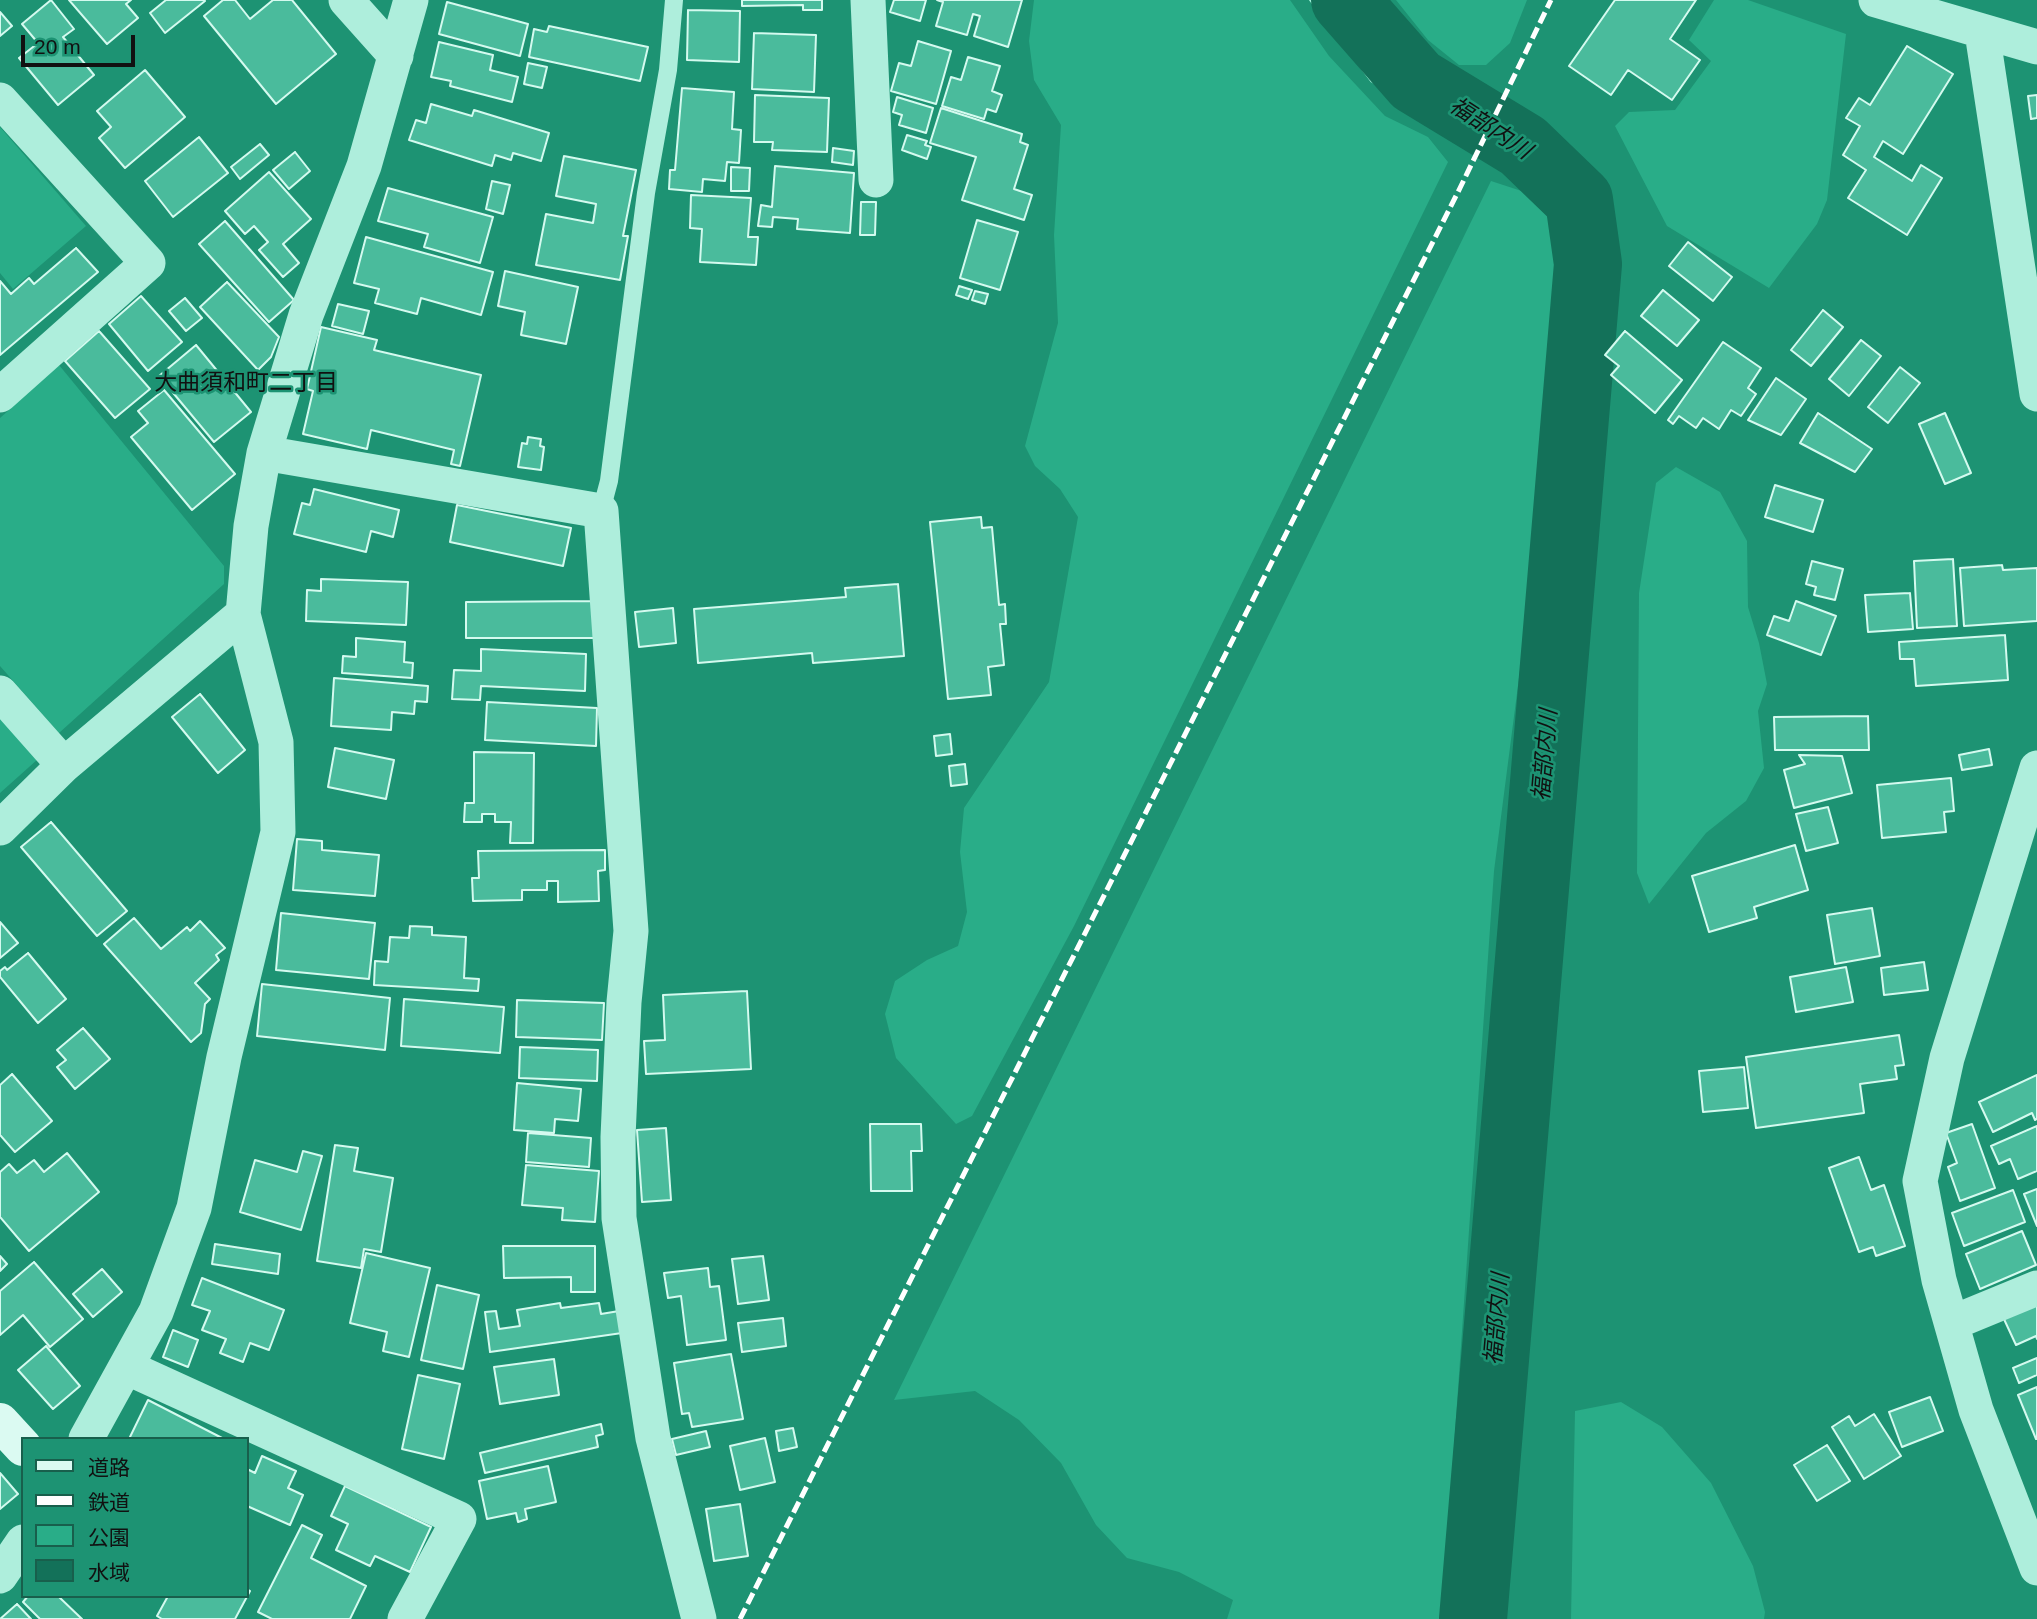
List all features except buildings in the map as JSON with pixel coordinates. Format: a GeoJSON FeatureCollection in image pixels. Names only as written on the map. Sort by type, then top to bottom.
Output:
{"type":"FeatureCollection","features":[{"type":"Feature","properties":{"kind":"street"},"geometry":{"type":"LineString","coordinates":[[346,0],[396,56]]}},
{"type":"Feature","properties":{"kind":"street"},"geometry":{"type":"LineString","coordinates":[[87,1437],[156,1312],[194,1208],[225,1057],[278,832],[276,742],[243,614],[251,526],[264,453],[306,315],[364,166],[411,0]]}},
{"type":"Feature","properties":{"kind":"street"},"geometry":{"type":"LineString","coordinates":[[868,0],[876,180]]}},
{"type":"Feature","properties":{"kind":"street"},"geometry":{"type":"LineString","coordinates":[[1876,0],[2037,47]]}},
{"type":"Feature","properties":{"kind":"street"},"geometry":{"type":"LineString","coordinates":[[1982,32],[2037,394]]}},
{"type":"Feature","properties":{"kind":"street"},"geometry":{"type":"LineString","coordinates":[[0,100],[148,263],[0,395]]}},
{"type":"Feature","properties":{"kind":"street"},"geometry":{"type":"LineString","coordinates":[[264,453],[601,511],[631,931],[624,1002],[618,1138],[619,1219],[653,1438],[699,1619]]}},
{"type":"Feature","properties":{"kind":"street"},"geometry":{"type":"LineString","coordinates":[[0,828],[64,765],[243,614]]}},
{"type":"Feature","properties":{"kind":"street"},"geometry":{"type":"LineString","coordinates":[[0,694],[64,765]]}},
{"type":"Feature","properties":{"kind":"street"},"geometry":{"type":"LineString","coordinates":[[2037,768],[1947,1058],[1920,1181],[1939,1280],[1976,1410],[2037,1568]]}},
{"type":"Feature","properties":{"kind":"street"},"geometry":{"type":"LineString","coordinates":[[1952,1323],[2037,1288]]}},
{"type":"Feature","properties":{"kind":"street"},"geometry":{"type":"LineString","coordinates":[[126,1367],[459,1519],[405,1619]]}},
{"type":"Feature","properties":{"kind":"street"},"geometry":{"type":"LineString","coordinates":[[0,1422],[21,1445]]}},
{"type":"Feature","properties":{"kind":"street"},"geometry":{"type":"LineString","coordinates":[[0,1576],[21,1545]]}},
{"type":"Feature","properties":{"kind":"lane"},"geometry":{"type":"LineString","coordinates":[[601,511],[609,481],[646,193],[668,70],[674,0]]}},
{"type":"Feature","properties":{"kind":"green space"},"geometry":{"type":"Polygon","coordinates":[[[1034,0],[1290,0],[1329,56],[1385,116],[1428,137],[1448,162],[1074,926],[972,1116],[956,1124],[896,1058],[885,1014],[895,981],[927,960],[958,946],[967,912],[960,852],[964,808],[1049,682],[1078,517],[1060,489],[1035,466],[1025,446],[1058,323],[1054,235],[1061,125],[1034,80],[1029,41],[1034,0]]]}},
{"type":"Feature","properties":{"kind":"green space"},"geometry":{"type":"Polygon","coordinates":[[[1396,0],[1527,0],[1510,43],[1486,65],[1459,65],[1428,40],[1396,0]]]}},
{"type":"Feature","properties":{"kind":"green space"},"geometry":{"type":"Polygon","coordinates":[[[1714,0],[1748,0],[1846,34],[1827,200],[1817,224],[1769,288],[1667,226],[1615,126],[1629,112],[1675,110],[1711,61],[1689,40],[1714,0]]]}},
{"type":"Feature","properties":{"kind":"green space"},"geometry":{"type":"Polygon","coordinates":[[[0,127],[86,226],[13,289],[0,273],[0,127]]]}},
{"type":"Feature","properties":{"kind":"green space"},"geometry":{"type":"Polygon","coordinates":[[[1491,181],[1543,198],[1573,260],[1494,871],[1442,1619],[1227,1619],[1233,1600],[1179,1572],[1127,1558],[1096,1525],[1061,1463],[1019,1420],[975,1391],[894,1400],[1491,181]]]}},
{"type":"Feature","properties":{"kind":"green space"},"geometry":{"type":"Polygon","coordinates":[[[59,365],[224,566],[224,584],[59,733],[0,666],[0,418],[59,365]]]}},
{"type":"Feature","properties":{"kind":"green space"},"geometry":{"type":"Polygon","coordinates":[[[1676,467],[1720,492],[1747,541],[1748,607],[1767,684],[1758,711],[1764,768],[1746,801],[1706,833],[1649,904],[1637,873],[1639,593],[1656,483],[1676,467]]]}},
{"type":"Feature","properties":{"kind":"green space"},"geometry":{"type":"Polygon","coordinates":[[[0,716],[38,759],[0,793],[0,716]]]}},
{"type":"Feature","properties":{"kind":"green space"},"geometry":{"type":"Polygon","coordinates":[[[1621,1402],[1662,1427],[1711,1483],[1753,1566],[1765,1612],[1764,1619],[1571,1619],[1575,1411],[1621,1402]]]}},
{"type":"Feature","properties":{"kind":"water"},"geometry":{"type":"Polygon","coordinates":[[[1310,0],[1374,0],[1415,51],[1445,77],[1486,88],[1465,133],[1371,81],[1310,0]]]}},
{"type":"Feature","properties":{"kind":"waterway","name":"福部内川"},"geometry":{"type":"LineString","coordinates":[[1345,0],[1416,81],[1523,146],[1579,200],[1588,264],[1473,1619]]}},
{"type":"Feature","properties":{"kind":"railway"},"geometry":{"type":"LineString","coordinates":[[740,1619],[1460,188],[1551,0]]}},
{"type":"Feature","properties":{"kind":"district","name":"大曲須和町二丁目"},"geometry":{"type":"Point","coordinates":[246,384]}}]}
